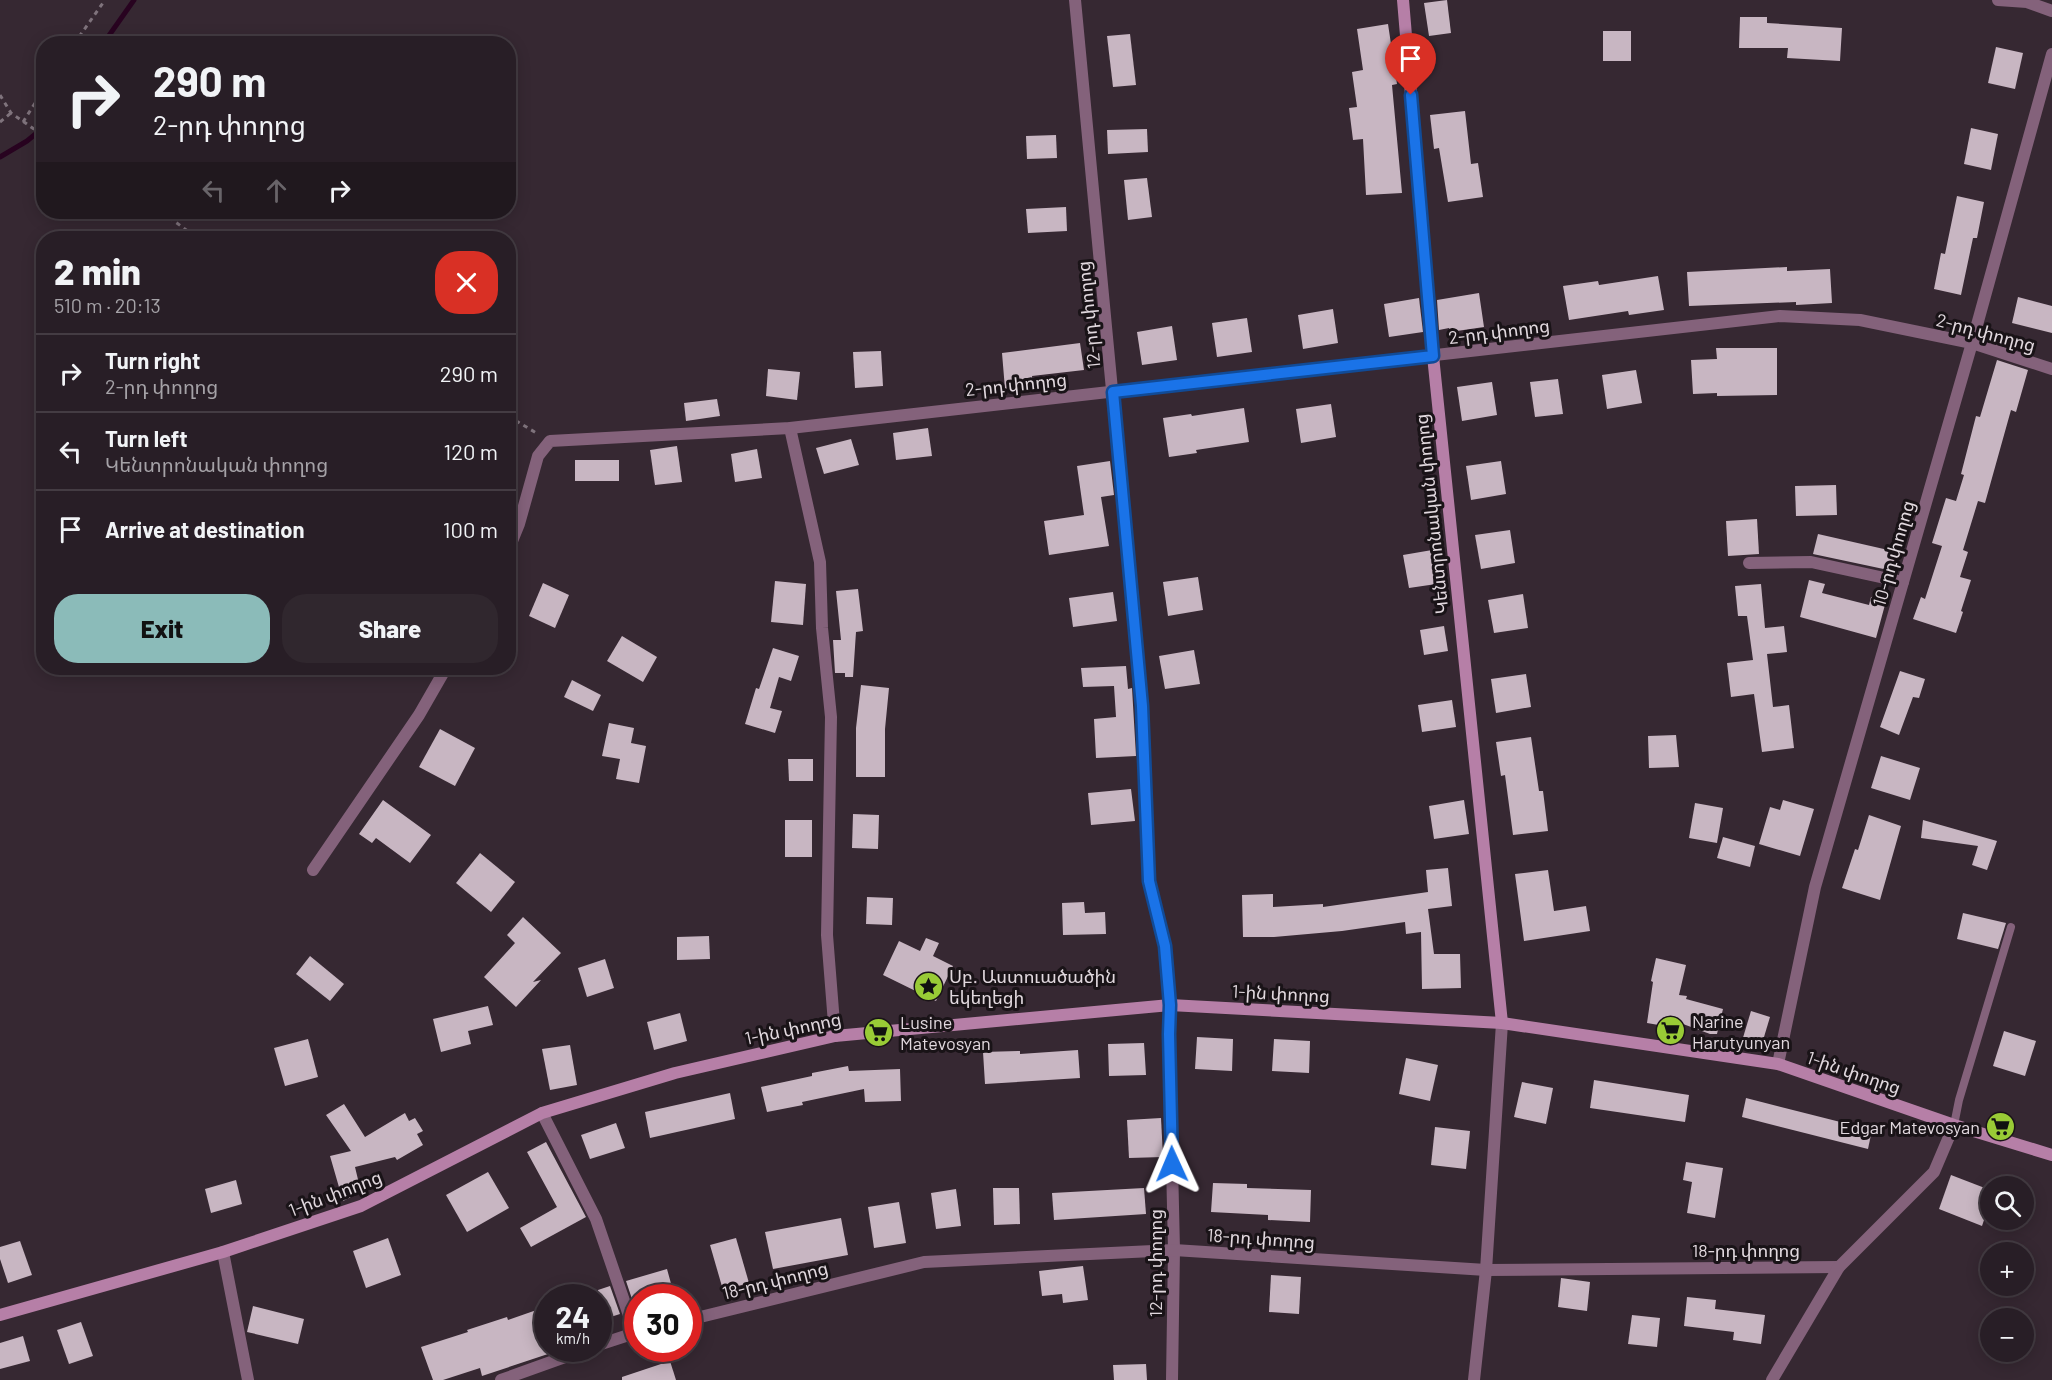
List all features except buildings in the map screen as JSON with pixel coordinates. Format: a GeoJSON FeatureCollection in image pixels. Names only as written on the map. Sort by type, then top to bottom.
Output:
{"type":"FeatureCollection","features":[{"type":"Feature","properties":{"kind":"main road","name":"Կենտրոնական փողոց"},"geometry":{"type":"LineString","coordinates":[[1403,0],[1433,356],[1502,1023]]}},
{"type":"Feature","properties":{"kind":"main road","name":"1-ին փողոց"},"geometry":{"type":"LineString","coordinates":[[0,1315],[223,1252],[361,1206],[542,1113],[675,1073],[835,1036],[1170,1005],[1502,1023],[1778,1064],[1954,1125],[2052,1154]]}},
{"type":"Feature","properties":{"kind":"street","name":"12-րդ փողոց"},"geometry":{"type":"LineString","coordinates":[[1075,0],[1142,706],[1149,881],[1165,946],[1170,1005],[1174,1251],[1172,1380]]}},
{"type":"Feature","properties":{"kind":"street"},"geometry":{"type":"LineString","coordinates":[[1998,0],[2027,2],[2052,11]]}},
{"type":"Feature","properties":{"kind":"street","name":"10-րդ փողոց"},"geometry":{"type":"LineString","coordinates":[[1778,1064],[1815,887],[1972,343],[2052,54]]}},
{"type":"Feature","properties":{"kind":"street","name":"2-րդ փողոց"},"geometry":{"type":"LineString","coordinates":[[550,441],[790,428],[1780,316],[1860,320],[1972,343],[2052,369]]}},
{"type":"Feature","properties":{"kind":"street"},"geometry":{"type":"LineString","coordinates":[[790,428],[820,561],[822,628],[831,717],[827,935],[835,1036]]}},
{"type":"Feature","properties":{"kind":"street"},"geometry":{"type":"LineString","coordinates":[[516,531],[538,456],[550,441]]}},
{"type":"Feature","properties":{"kind":"street"},"geometry":{"type":"LineString","coordinates":[[1749,563],[1811,562],[1903,582]]}},
{"type":"Feature","properties":{"kind":"street"},"geometry":{"type":"LineString","coordinates":[[314,870],[418,715],[442,675]]}},
{"type":"Feature","properties":{"kind":"street"},"geometry":{"type":"LineString","coordinates":[[1474,1380],[1486,1270],[1502,1023]]}},
{"type":"Feature","properties":{"kind":"street"},"geometry":{"type":"LineString","coordinates":[[542,1113],[596,1219],[624,1298]]}},
{"type":"Feature","properties":{"kind":"street"},"geometry":{"type":"LineString","coordinates":[[1772,1380],[1839,1267],[1934,1172],[1954,1125]]}},
{"type":"Feature","properties":{"kind":"street","name":"18-րդ փողոց"},"geometry":{"type":"LineString","coordinates":[[702,1317],[924,1262],[1174,1251],[1486,1270],[1839,1267]]}},
{"type":"Feature","properties":{"kind":"street"},"geometry":{"type":"LineString","coordinates":[[223,1252],[248,1380]]}},
{"type":"Feature","properties":{"kind":"street"},"geometry":{"type":"LineString","coordinates":[[501,1380],[551,1362]]}},
{"type":"Feature","properties":{"kind":"lane"},"geometry":{"type":"LineString","coordinates":[[1954,1125],[1959,1100],[2011,927]]}},
{"type":"Feature","properties":{"kind":"path"},"geometry":{"type":"LineString","coordinates":[[80,36],[105,0]]}},
{"type":"Feature","properties":{"kind":"path"},"geometry":{"type":"LineString","coordinates":[[0,95],[11,113],[36,131]]}},
{"type":"Feature","properties":{"kind":"path"},"geometry":{"type":"LineString","coordinates":[[23,122],[36,102]]}},
{"type":"Feature","properties":{"kind":"path"},"geometry":{"type":"LineString","coordinates":[[0,122],[11,113]]}},
{"type":"Feature","properties":{"kind":"path"},"geometry":{"type":"LineString","coordinates":[[171,219],[188,231]]}},
{"type":"Feature","properties":{"kind":"path"},"geometry":{"type":"LineString","coordinates":[[516,421],[550,441]]}},
{"type":"Feature","properties":{"kind":"waterway"},"geometry":{"type":"LineString","coordinates":[[109,36],[134,0]]}},
{"type":"Feature","properties":{"kind":"waterway"},"geometry":{"type":"LineString","coordinates":[[0,157],[36,134]]}},
{"type":"Feature","properties":{"kind":"place","name":"Սբ. Աստուածածին եկեղեցի"},"geometry":{"type":"Point","coordinates":[928,986]}},
{"type":"Feature","properties":{"kind":"place","name":"Narine Harutyunyan"},"geometry":{"type":"Point","coordinates":[1671,1031]}},
{"type":"Feature","properties":{"kind":"place","name":"Lusine Matevosyan"},"geometry":{"type":"Point","coordinates":[879,1032]}},
{"type":"Feature","properties":{"kind":"place","name":"Edgar Matevosyan"},"geometry":{"type":"Point","coordinates":[2001,1127]}},
{"type":"Feature","properties":{"kind":"route"},"geometry":{"type":"LineString","coordinates":[[1172,1164],[1170,1005],[1165,946],[1149,881],[1142,706],[1113,392],[1433,356],[1411,95]]}}]}
